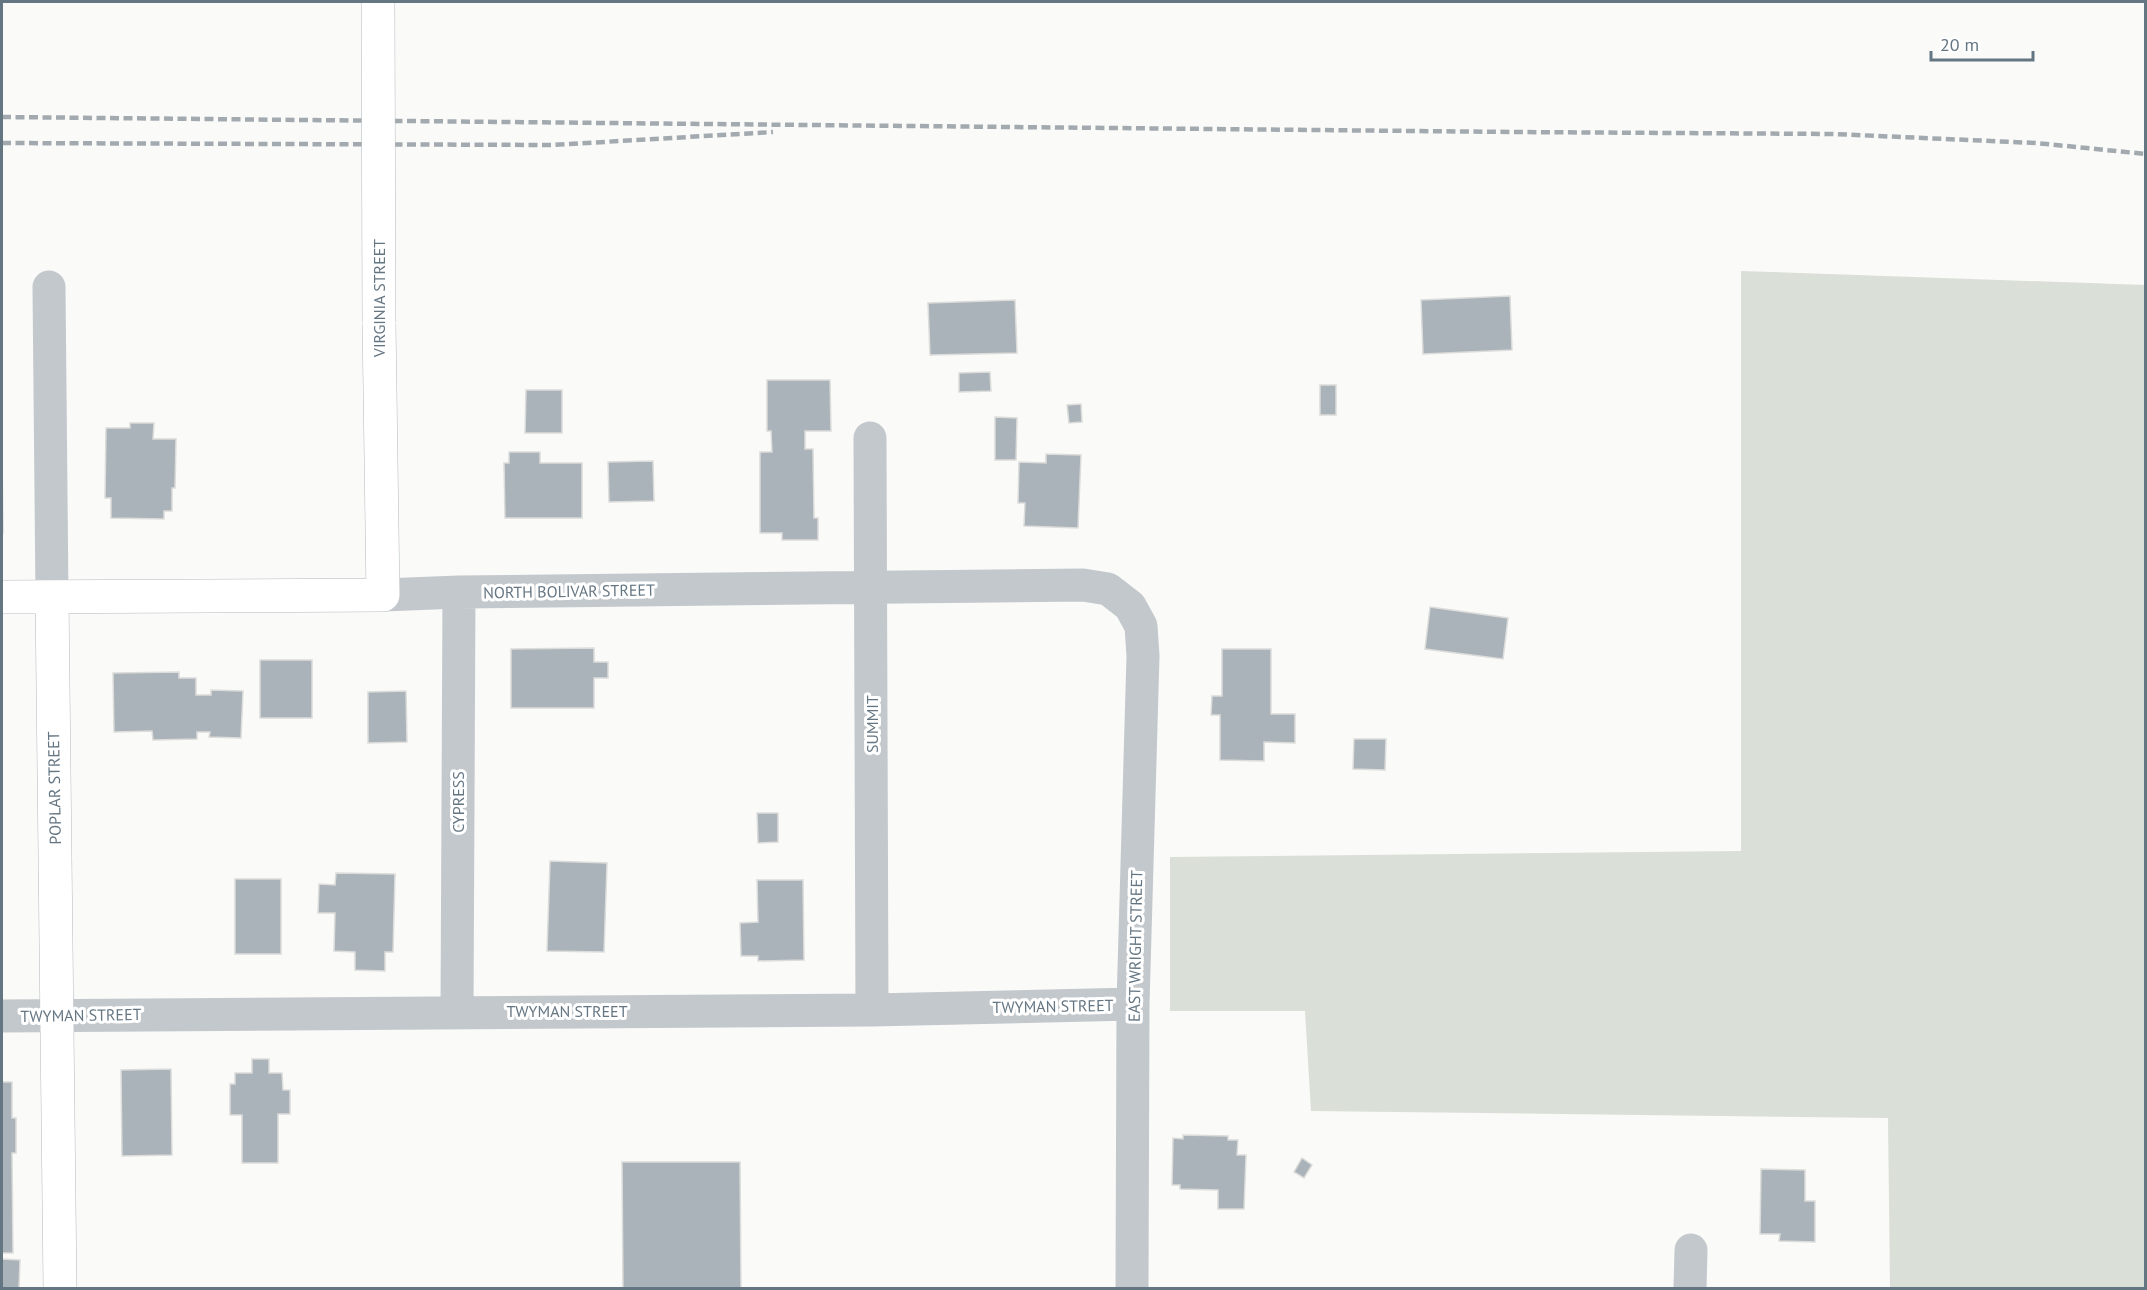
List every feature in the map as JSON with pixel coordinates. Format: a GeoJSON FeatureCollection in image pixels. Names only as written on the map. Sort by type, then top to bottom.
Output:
{"type":"FeatureCollection","features":[{"type":"Feature","properties":{"kind":"street","name":"VIRGINIA STREET"},"geometry":{"type":"LineString","coordinates":[[378,2],[383,595]]}},
{"type":"Feature","properties":{"kind":"street","name":"POPLAR STREET"},"geometry":{"type":"LineString","coordinates":[[49,287],[60,1288]]}},
{"type":"Feature","properties":{"kind":"street","name":"SUMMIT"},"geometry":{"type":"LineString","coordinates":[[870,438],[872,1010]]}},
{"type":"Feature","properties":{"kind":"street","name":"NORTH BOLIVAR STREET"},"geometry":{"type":"LineString","coordinates":[[2,597],[383,595],[459,592],[1083,585],[1108,589],[1130,606]]}},
{"type":"Feature","properties":{"kind":"street","name":"CYPRESS"},"geometry":{"type":"LineString","coordinates":[[458,1012],[459,592]]}},
{"type":"Feature","properties":{"kind":"street","name":"EAST WRIGHT STREET"},"geometry":{"type":"LineString","coordinates":[[1130,606],[1141,626],[1143,656],[1133,1004],[1132,1288]]}},
{"type":"Feature","properties":{"kind":"street","name":"TWYMAN STREET"},"geometry":{"type":"LineString","coordinates":[[2,1016],[872,1010],[1133,1004]]}},
{"type":"Feature","properties":{"kind":"street"},"geometry":{"type":"LineString","coordinates":[[1690,1288],[1691,1250]]}},
{"type":"Feature","properties":{"kind":"shaded area"},"geometry":{"type":"Polygon","coordinates":[[[1741,271],[2145,285],[2145,1288],[1890,1288],[1888,1118],[1311,1111],[1305,1011],[1170,1011],[1170,857],[1741,851],[1741,271]]]}},
{"type":"Feature","properties":{"kind":"building"},"geometry":{"type":"Polygon","coordinates":[[[1510,296],[1512,350],[1423,354],[1421,300],[1510,296]]]}},
{"type":"Feature","properties":{"kind":"building"},"geometry":{"type":"Polygon","coordinates":[[[1015,300],[1017,353],[930,355],[928,303],[1015,300]]]}},
{"type":"Feature","properties":{"kind":"building"},"geometry":{"type":"Polygon","coordinates":[[[990,372],[991,391],[959,392],[959,373],[990,372]]]}},
{"type":"Feature","properties":{"kind":"building"},"geometry":{"type":"Polygon","coordinates":[[[767,380],[830,380],[831,431],[805,431],[805,449],[813,449],[814,518],[818,518],[818,540],[782,540],[782,533],[760,533],[760,452],[772,452],[771,431],[767,431],[767,380]]]}},
{"type":"Feature","properties":{"kind":"building"},"geometry":{"type":"Polygon","coordinates":[[[1320,385],[1336,385],[1336,415],[1320,415],[1320,385]]]}},
{"type":"Feature","properties":{"kind":"building"},"geometry":{"type":"Polygon","coordinates":[[[526,390],[562,390],[562,433],[525,433],[526,390]]]}},
{"type":"Feature","properties":{"kind":"building"},"geometry":{"type":"Polygon","coordinates":[[[1081,404],[1082,422],[1069,423],[1067,405],[1081,404]]]}},
{"type":"Feature","properties":{"kind":"building"},"geometry":{"type":"Polygon","coordinates":[[[995,417],[1017,418],[1016,460],[995,460],[995,417]]]}},
{"type":"Feature","properties":{"kind":"building"},"geometry":{"type":"Polygon","coordinates":[[[130,423],[154,423],[153,439],[176,439],[172,511],[164,511],[164,519],[111,518],[111,498],[105,498],[106,428],[130,428],[130,423]]]}},
{"type":"Feature","properties":{"kind":"building"},"geometry":{"type":"Polygon","coordinates":[[[509,452],[540,452],[540,463],[582,463],[582,518],[505,518],[504,463],[509,463],[509,452]]]}},
{"type":"Feature","properties":{"kind":"building"},"geometry":{"type":"Polygon","coordinates":[[[2,454],[3,533],[2,533],[2,454]]]}},
{"type":"Feature","properties":{"kind":"building"},"geometry":{"type":"Polygon","coordinates":[[[1046,454],[1081,455],[1078,528],[1024,526],[1025,503],[1018,503],[1019,462],[1046,463],[1046,454]]]}},
{"type":"Feature","properties":{"kind":"building"},"geometry":{"type":"Polygon","coordinates":[[[653,461],[654,501],[609,502],[608,462],[653,461]]]}},
{"type":"Feature","properties":{"kind":"building"},"geometry":{"type":"Polygon","coordinates":[[[1430,607],[1508,618],[1503,659],[1425,649],[1430,607]]]}},
{"type":"Feature","properties":{"kind":"building"},"geometry":{"type":"Polygon","coordinates":[[[594,648],[594,662],[608,662],[608,678],[594,678],[594,708],[511,708],[511,649],[594,648]]]}},
{"type":"Feature","properties":{"kind":"building"},"geometry":{"type":"Polygon","coordinates":[[[1222,649],[1271,649],[1271,714],[1295,714],[1295,743],[1264,742],[1264,761],[1220,760],[1220,715],[1211,715],[1212,696],[1222,696],[1222,649]]]}},
{"type":"Feature","properties":{"kind":"building"},"geometry":{"type":"Polygon","coordinates":[[[260,660],[312,660],[312,718],[260,718],[260,660]]]}},
{"type":"Feature","properties":{"kind":"building"},"geometry":{"type":"Polygon","coordinates":[[[179,672],[179,678],[196,678],[196,695],[211,695],[211,690],[243,691],[241,738],[209,737],[210,732],[197,732],[197,739],[153,740],[152,731],[114,732],[113,673],[179,672]]]}},
{"type":"Feature","properties":{"kind":"building"},"geometry":{"type":"Polygon","coordinates":[[[406,691],[407,742],[368,743],[368,692],[406,691]]]}},
{"type":"Feature","properties":{"kind":"building"},"geometry":{"type":"Polygon","coordinates":[[[1354,739],[1386,739],[1385,770],[1353,769],[1354,739]]]}},
{"type":"Feature","properties":{"kind":"building"},"geometry":{"type":"Polygon","coordinates":[[[757,813],[778,813],[778,842],[758,843],[757,813]]]}},
{"type":"Feature","properties":{"kind":"building"},"geometry":{"type":"Polygon","coordinates":[[[550,861],[607,863],[604,952],[547,951],[550,861]]]}},
{"type":"Feature","properties":{"kind":"building"},"geometry":{"type":"Polygon","coordinates":[[[336,873],[395,874],[393,952],[385,952],[385,971],[355,970],[355,952],[334,951],[335,913],[318,913],[319,884],[335,885],[336,873]]]}},
{"type":"Feature","properties":{"kind":"building"},"geometry":{"type":"Polygon","coordinates":[[[235,879],[281,879],[281,954],[235,954],[235,879]]]}},
{"type":"Feature","properties":{"kind":"building"},"geometry":{"type":"Polygon","coordinates":[[[757,880],[803,880],[804,960],[758,961],[758,956],[741,956],[740,923],[758,922],[757,880]]]}},
{"type":"Feature","properties":{"kind":"building"},"geometry":{"type":"Polygon","coordinates":[[[252,1059],[269,1059],[269,1073],[282,1073],[283,1090],[290,1090],[290,1114],[278,1114],[278,1163],[242,1163],[242,1115],[230,1115],[230,1084],[235,1084],[235,1073],[252,1073],[252,1059]]]}},
{"type":"Feature","properties":{"kind":"building"},"geometry":{"type":"Polygon","coordinates":[[[171,1069],[172,1155],[122,1156],[121,1070],[171,1069]]]}},
{"type":"Feature","properties":{"kind":"building"},"geometry":{"type":"Polygon","coordinates":[[[2,1082],[12,1082],[12,1118],[16,1118],[16,1153],[12,1153],[13,1253],[2,1253],[2,1082]]]}},
{"type":"Feature","properties":{"kind":"building"},"geometry":{"type":"Polygon","coordinates":[[[1183,1135],[1228,1136],[1228,1140],[1238,1140],[1237,1155],[1246,1155],[1244,1209],[1218,1209],[1218,1190],[1180,1189],[1180,1185],[1172,1185],[1173,1138],[1183,1139],[1183,1135]]]}},
{"type":"Feature","properties":{"kind":"building"},"geometry":{"type":"Polygon","coordinates":[[[1302,1158],[1312,1165],[1304,1178],[1294,1172],[1302,1158]]]}},
{"type":"Feature","properties":{"kind":"building"},"geometry":{"type":"Polygon","coordinates":[[[622,1162],[740,1162],[741,1288],[623,1288],[622,1162]]]}},
{"type":"Feature","properties":{"kind":"building"},"geometry":{"type":"Polygon","coordinates":[[[1761,1169],[1805,1170],[1805,1201],[1815,1201],[1815,1242],[1779,1241],[1780,1234],[1760,1234],[1761,1169]]]}},
{"type":"Feature","properties":{"kind":"building"},"geometry":{"type":"Polygon","coordinates":[[[2,1259],[20,1260],[19,1288],[2,1288],[2,1259]]]}},
{"type":"Feature","properties":{"kind":"railway"},"geometry":{"type":"LineString","coordinates":[[2,117],[1834,134],[2036,143],[2146,154]]}},
{"type":"Feature","properties":{"kind":"railway"},"geometry":{"type":"LineString","coordinates":[[2,143],[552,145],[773,132]]}}]}
